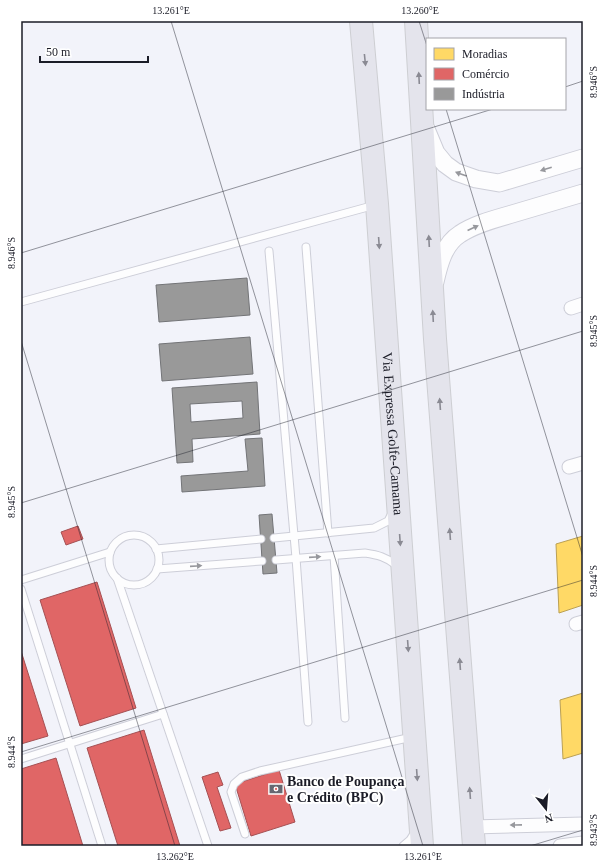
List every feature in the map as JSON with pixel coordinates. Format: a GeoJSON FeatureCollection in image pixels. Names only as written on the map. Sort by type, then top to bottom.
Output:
{"type":"FeatureCollection","features":[{"type":"Feature","properties":{"kind":"highway","name":"Via Expressa Golfe-Camama"},"geometry":{"type":"LineString","coordinates":[[361,21],[377,204],[422,846]]}},
{"type":"Feature","properties":{"kind":"highway"},"geometry":{"type":"LineString","coordinates":[[416,21],[432,293],[473,837]]}},
{"type":"Feature","properties":{"kind":"street"},"geometry":{"type":"LineString","coordinates":[[422,117],[436,153],[445,164],[456,172],[476,179],[499,183],[583,158]]}},
{"type":"Feature","properties":{"kind":"street"},"geometry":{"type":"LineString","coordinates":[[432,293],[442,256],[450,244],[460,234],[479,225],[583,193]]}},
{"type":"Feature","properties":{"kind":"street"},"geometry":{"type":"LineString","coordinates":[[569,467],[583,463]]}},
{"type":"Feature","properties":{"kind":"street"},"geometry":{"type":"LineString","coordinates":[[473,837],[583,824]]}},
{"type":"Feature","properties":{"kind":"street"},"geometry":{"type":"LineString","coordinates":[[560,846],[583,843]]}},
{"type":"Feature","properties":{"kind":"lane"},"geometry":{"type":"LineString","coordinates":[[21,302],[377,204]]}},
{"type":"Feature","properties":{"kind":"lane"},"geometry":{"type":"LineString","coordinates":[[306,247],[328,533]]}},
{"type":"Feature","properties":{"kind":"lane"},"geometry":{"type":"LineString","coordinates":[[269,251],[296,558],[308,722]]}},
{"type":"Feature","properties":{"kind":"lane"},"geometry":{"type":"LineString","coordinates":[[274,538],[374,528],[388,521],[392,515],[395,473]]}},
{"type":"Feature","properties":{"kind":"lane"},"geometry":{"type":"LineString","coordinates":[[117,578],[128,584],[136,585],[144,583],[151,578],[157,569],[159,556],[151,542],[144,537],[128,535],[114,544],[108,560],[110,568],[117,578],[208,846]]}},
{"type":"Feature","properties":{"kind":"lane"},"geometry":{"type":"LineString","coordinates":[[156,549],[261,539]]}},
{"type":"Feature","properties":{"kind":"lane"},"geometry":{"type":"LineString","coordinates":[[21,580],[110,552]]}},
{"type":"Feature","properties":{"kind":"lane"},"geometry":{"type":"LineString","coordinates":[[276,560],[365,553],[388,558],[396,565],[405,607]]}},
{"type":"Feature","properties":{"kind":"lane"},"geometry":{"type":"LineString","coordinates":[[334,556],[345,718]]}},
{"type":"Feature","properties":{"kind":"lane"},"geometry":{"type":"LineString","coordinates":[[157,569],[262,561]]}},
{"type":"Feature","properties":{"kind":"lane"},"geometry":{"type":"LineString","coordinates":[[21,589],[102,846]]}},
{"type":"Feature","properties":{"kind":"lane"},"geometry":{"type":"LineString","coordinates":[[21,759],[163,714]]}},
{"type":"Feature","properties":{"kind":"lane"},"geometry":{"type":"LineString","coordinates":[[245,834],[231,792],[234,784],[242,777],[260,770],[414,737]]}},
{"type":"Feature","properties":{"kind":"lane"},"geometry":{"type":"LineString","coordinates":[[403,846],[410,840],[417,828],[419,813]]}},
{"type":"Feature","properties":{"kind":"building: Moradias"},"geometry":{"type":"Polygon","coordinates":[[[583,536],[583,605],[559,613],[556,544],[583,536]]]}},
{"type":"Feature","properties":{"kind":"building: Moradias"},"geometry":{"type":"Polygon","coordinates":[[[583,693],[583,753],[563,759],[560,700],[583,693]]]}},
{"type":"Feature","properties":{"kind":"building: Comércio"},"geometry":{"type":"Polygon","coordinates":[[[78,526],[83,539],[66,545],[61,532],[78,526]]]}},
{"type":"Feature","properties":{"kind":"building: Comércio"},"geometry":{"type":"Polygon","coordinates":[[[97,582],[136,708],[80,726],[40,600],[97,582]]]}},
{"type":"Feature","properties":{"kind":"building: Comércio"},"geometry":{"type":"Polygon","coordinates":[[[21,651],[48,736],[21,744],[21,651]]]}},
{"type":"Feature","properties":{"kind":"building: Comércio"},"geometry":{"type":"Polygon","coordinates":[[[144,730],[180,846],[118,846],[87,748],[144,730]]]}},
{"type":"Feature","properties":{"kind":"building: Comércio"},"geometry":{"type":"Polygon","coordinates":[[[56,758],[83,846],[21,846],[21,769],[56,758]]]}},
{"type":"Feature","properties":{"kind":"building: Comércio"},"geometry":{"type":"Polygon","coordinates":[[[279,770],[295,822],[251,836],[235,784],[279,770]]]}},
{"type":"Feature","properties":{"kind":"building: Comércio"},"geometry":{"type":"Polygon","coordinates":[[[218,772],[223,785],[217,787],[231,828],[220,831],[202,777],[218,772]]]}},
{"type":"Feature","properties":{"kind":"building: Indústria"},"geometry":{"type":"Polygon","coordinates":[[[247,278],[250,315],[159,322],[156,285],[247,278]]]}},
{"type":"Feature","properties":{"kind":"building: Indústria"},"geometry":{"type":"Polygon","coordinates":[[[250,337],[253,374],[162,381],[159,344],[250,337]]]}},
{"type":"Feature","properties":{"kind":"building: Indústria"},"geometry":{"type":"Polygon","coordinates":[[[257,382],[260,434],[192,439],[193,462],[177,463],[172,388],[257,382]],[[242,401],[190,404],[191,422],[243,418],[242,401]]]}},
{"type":"Feature","properties":{"kind":"building: Indústria"},"geometry":{"type":"Polygon","coordinates":[[[262,438],[265,486],[182,492],[181,476],[248,471],[245,439],[262,438]]]}},
{"type":"Feature","properties":{"kind":"building: Indústria"},"geometry":{"type":"Polygon","coordinates":[[[272,514],[277,573],[263,574],[259,515],[272,514]]]}},
{"type":"Feature","properties":{"kind":"place","name":"Banco de Poupança e Crédito (BPC)"},"geometry":{"type":"Point","coordinates":[276,789]}}]}
